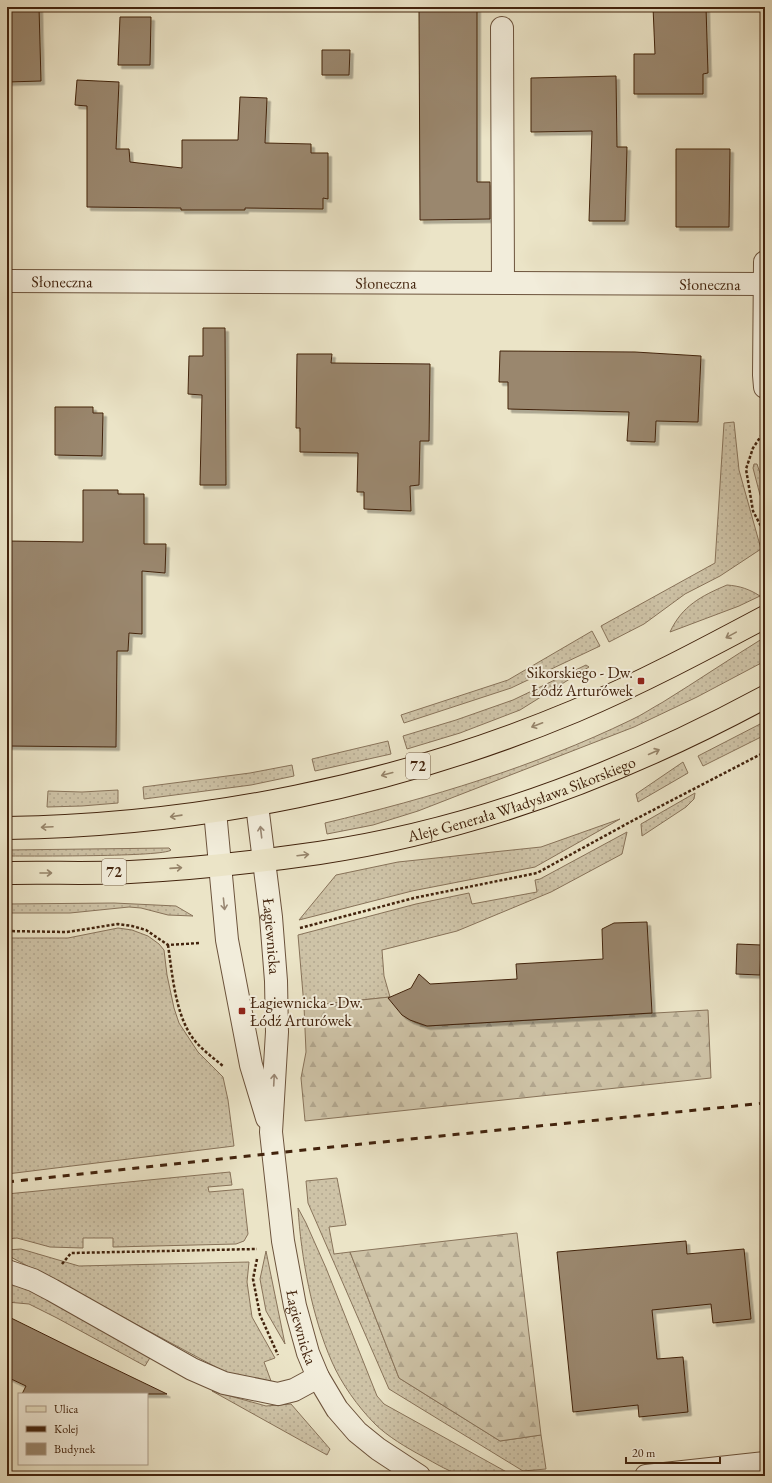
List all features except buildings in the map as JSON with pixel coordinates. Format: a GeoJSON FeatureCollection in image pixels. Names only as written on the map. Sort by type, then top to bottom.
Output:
{"type":"FeatureCollection","features":[{"type":"Feature","properties":{"kind":"main road","name":"72"},"geometry":{"type":"LineString","coordinates":[[7,828],[105,824],[257,805],[331,789],[415,767],[482,746],[574,711],[705,650],[765,617]]}},
{"type":"Feature","properties":{"kind":"main road","name":"Aleje Generała Władysława Sikorskiego"},"geometry":{"type":"LineString","coordinates":[[264,860],[326,852],[405,836],[506,809],[566,788],[636,760],[678,741],[765,697]]}},
{"type":"Feature","properties":{"kind":"main road","name":"72"},"geometry":{"type":"LineString","coordinates":[[7,873],[130,872],[264,860]]}},
{"type":"Feature","properties":{"kind":"street"},"geometry":{"type":"LineString","coordinates":[[502,28],[503,283]]}},
{"type":"Feature","properties":{"kind":"street"},"geometry":{"type":"LineString","coordinates":[[765,262],[765,387]]}},
{"type":"Feature","properties":{"kind":"street","name":"Słoneczna"},"geometry":{"type":"LineString","coordinates":[[7,281],[764,284]]}},
{"type":"Feature","properties":{"kind":"street","name":"Łagiewnicka"},"geometry":{"type":"LineString","coordinates":[[257,805],[276,981],[277,1032],[271,1132],[277,1196],[290,1282],[304,1342],[318,1377],[337,1409],[356,1432],[385,1455],[419,1476]]}},
{"type":"Feature","properties":{"kind":"street","name":"Łagiewnicka"},"geometry":{"type":"LineString","coordinates":[[215,811],[227,940],[251,1065],[271,1132]]}},
{"type":"Feature","properties":{"kind":"street"},"geometry":{"type":"LineString","coordinates":[[7,1271],[33,1280],[192,1369],[224,1383],[278,1394],[294,1390],[318,1377]]}},
{"type":"Feature","properties":{"kind":"street"},"geometry":{"type":"LineString","coordinates":[[646,1476],[765,1463]]}},
{"type":"Feature","properties":{"kind":"path"},"geometry":{"type":"LineString","coordinates":[[765,430],[753,448],[746,469],[753,511],[765,534]]}},
{"type":"Feature","properties":{"kind":"path"},"geometry":{"type":"LineString","coordinates":[[300,928],[414,898],[537,873],[632,821],[765,752]]}},
{"type":"Feature","properties":{"kind":"path"},"geometry":{"type":"LineString","coordinates":[[7,932],[67,932],[118,924],[146,930],[168,945],[202,943]]}},
{"type":"Feature","properties":{"kind":"path"},"geometry":{"type":"LineString","coordinates":[[168,945],[179,1007],[190,1034],[204,1051],[227,1069]]}},
{"type":"Feature","properties":{"kind":"path"},"geometry":{"type":"LineString","coordinates":[[66,1258],[71,1253],[257,1249]]}},
{"type":"Feature","properties":{"kind":"green space"},"geometry":{"type":"Polygon","coordinates":[[[734,422],[739,470],[761,549],[720,576],[685,594],[644,624],[609,642],[601,626],[715,563],[724,423],[734,422]]]}},
{"type":"Feature","properties":{"kind":"green space"},"geometry":{"type":"Polygon","coordinates":[[[754,464],[757,464],[765,488],[765,505],[760,495],[753,468],[754,464]]]}},
{"type":"Feature","properties":{"kind":"green space"},"geometry":{"type":"Polygon","coordinates":[[[727,585],[744,588],[760,596],[739,606],[670,632],[680,615],[693,603],[709,593],[727,585]]]}},
{"type":"Feature","properties":{"kind":"green space"},"geometry":{"type":"Polygon","coordinates":[[[592,631],[600,646],[511,688],[404,723],[401,715],[508,680],[592,631]]]}},
{"type":"Feature","properties":{"kind":"green space"},"geometry":{"type":"Polygon","coordinates":[[[765,637],[765,661],[697,697],[634,727],[418,811],[373,825],[327,834],[325,823],[403,803],[481,780],[519,767],[594,737],[643,714],[765,637]]]}},
{"type":"Feature","properties":{"kind":"green space"},"geometry":{"type":"Polygon","coordinates":[[[586,665],[589,667],[520,710],[460,733],[407,749],[403,736],[456,720],[513,700],[586,665]]]}},
{"type":"Feature","properties":{"kind":"green space"},"geometry":{"type":"Polygon","coordinates":[[[764,722],[765,735],[703,766],[698,756],[764,722]]]}},
{"type":"Feature","properties":{"kind":"green space"},"geometry":{"type":"Polygon","coordinates":[[[388,741],[391,754],[315,771],[312,759],[388,741]]]}},
{"type":"Feature","properties":{"kind":"green space"},"geometry":{"type":"Polygon","coordinates":[[[683,762],[688,773],[638,802],[636,794],[683,762]]]}},
{"type":"Feature","properties":{"kind":"green space"},"geometry":{"type":"Polygon","coordinates":[[[292,765],[294,776],[251,785],[144,799],[143,787],[250,773],[292,765]]]}},
{"type":"Feature","properties":{"kind":"green space"},"geometry":{"type":"Polygon","coordinates":[[[118,790],[118,803],[47,807],[48,791],[82,792],[118,790]]]}},
{"type":"Feature","properties":{"kind":"green space"},"geometry":{"type":"Polygon","coordinates":[[[695,793],[694,799],[686,807],[642,836],[641,824],[695,793]]]}},
{"type":"Feature","properties":{"kind":"green space"},"geometry":{"type":"Polygon","coordinates":[[[620,819],[535,867],[412,891],[299,920],[336,875],[398,862],[541,847],[620,819]]]}},
{"type":"Feature","properties":{"kind":"green space"},"geometry":{"type":"Polygon","coordinates":[[[627,832],[622,854],[551,892],[457,931],[382,950],[384,976],[390,997],[304,1006],[298,935],[416,904],[469,893],[472,904],[537,892],[535,880],[540,879],[627,832]]]}},
{"type":"Feature","properties":{"kind":"green space"},"geometry":{"type":"Polygon","coordinates":[[[169,848],[171,850],[145,854],[94,856],[7,856],[7,850],[169,848]]]}},
{"type":"Feature","properties":{"kind":"green space"},"geometry":{"type":"Polygon","coordinates":[[[114,903],[176,906],[193,916],[168,915],[141,908],[129,907],[70,913],[7,913],[7,904],[114,903]]]}},
{"type":"Feature","properties":{"kind":"green space"},"geometry":{"type":"Polygon","coordinates":[[[118,928],[132,930],[148,936],[159,944],[164,950],[167,975],[174,1008],[179,1023],[198,1052],[223,1077],[228,1100],[234,1146],[7,1174],[7,938],[68,938],[118,928]]]}},
{"type":"Feature","properties":{"kind":"green space"},"geometry":{"type":"Polygon","coordinates":[[[390,997],[405,1016],[414,1022],[427,1026],[708,1010],[711,1078],[305,1121],[301,1078],[306,1052],[304,1006],[390,997]]]}},
{"type":"Feature","properties":{"kind":"green space"},"geometry":{"type":"Polygon","coordinates":[[[230,1172],[232,1185],[208,1187],[209,1192],[243,1189],[248,1234],[244,1241],[236,1244],[113,1247],[113,1238],[83,1238],[83,1248],[50,1247],[17,1238],[7,1239],[7,1194],[230,1172]]]}},
{"type":"Feature","properties":{"kind":"green space"},"geometry":{"type":"Polygon","coordinates":[[[337,1178],[346,1225],[329,1227],[334,1254],[350,1252],[399,1378],[500,1441],[541,1435],[546,1469],[523,1471],[389,1389],[308,1203],[306,1181],[337,1178]]]}},
{"type":"Feature","properties":{"kind":"green space"},"geometry":{"type":"Polygon","coordinates":[[[298,1208],[326,1268],[377,1396],[384,1404],[512,1475],[466,1476],[449,1471],[391,1437],[375,1424],[362,1410],[350,1394],[336,1370],[319,1326],[313,1306],[305,1266],[298,1208]]]}},
{"type":"Feature","properties":{"kind":"green space"},"geometry":{"type":"Polygon","coordinates":[[[517,1233],[541,1435],[500,1441],[399,1378],[350,1252],[517,1233]]]}},
{"type":"Feature","properties":{"kind":"green space"},"geometry":{"type":"Polygon","coordinates":[[[21,1249],[79,1266],[249,1262],[247,1282],[252,1317],[275,1358],[264,1362],[271,1381],[259,1382],[240,1380],[7,1255],[7,1250],[21,1249]]]}},
{"type":"Feature","properties":{"kind":"green space"},"geometry":{"type":"Polygon","coordinates":[[[266,1251],[285,1344],[266,1311],[260,1279],[266,1251]]]}},
{"type":"Feature","properties":{"kind":"green space"},"geometry":{"type":"Polygon","coordinates":[[[7,1281],[28,1287],[151,1356],[145,1366],[29,1304],[7,1302],[7,1281]]]}},
{"type":"Feature","properties":{"kind":"green space"},"geometry":{"type":"Polygon","coordinates":[[[212,1391],[266,1406],[291,1404],[330,1449],[327,1455],[212,1391]]]}},
{"type":"Feature","properties":{"kind":"railway"},"geometry":{"type":"LineString","coordinates":[[7,1182],[765,1103]]}},
{"type":"Feature","properties":{"kind":"place","name":"Sikorskiego - Dw. Łódź Arturówek"},"geometry":{"type":"Point","coordinates":[641,681]}},
{"type":"Feature","properties":{"kind":"place","name":"Łagiewnicka - Dw. Łódź Arturówek"},"geometry":{"type":"Point","coordinates":[242,1011]}}]}
